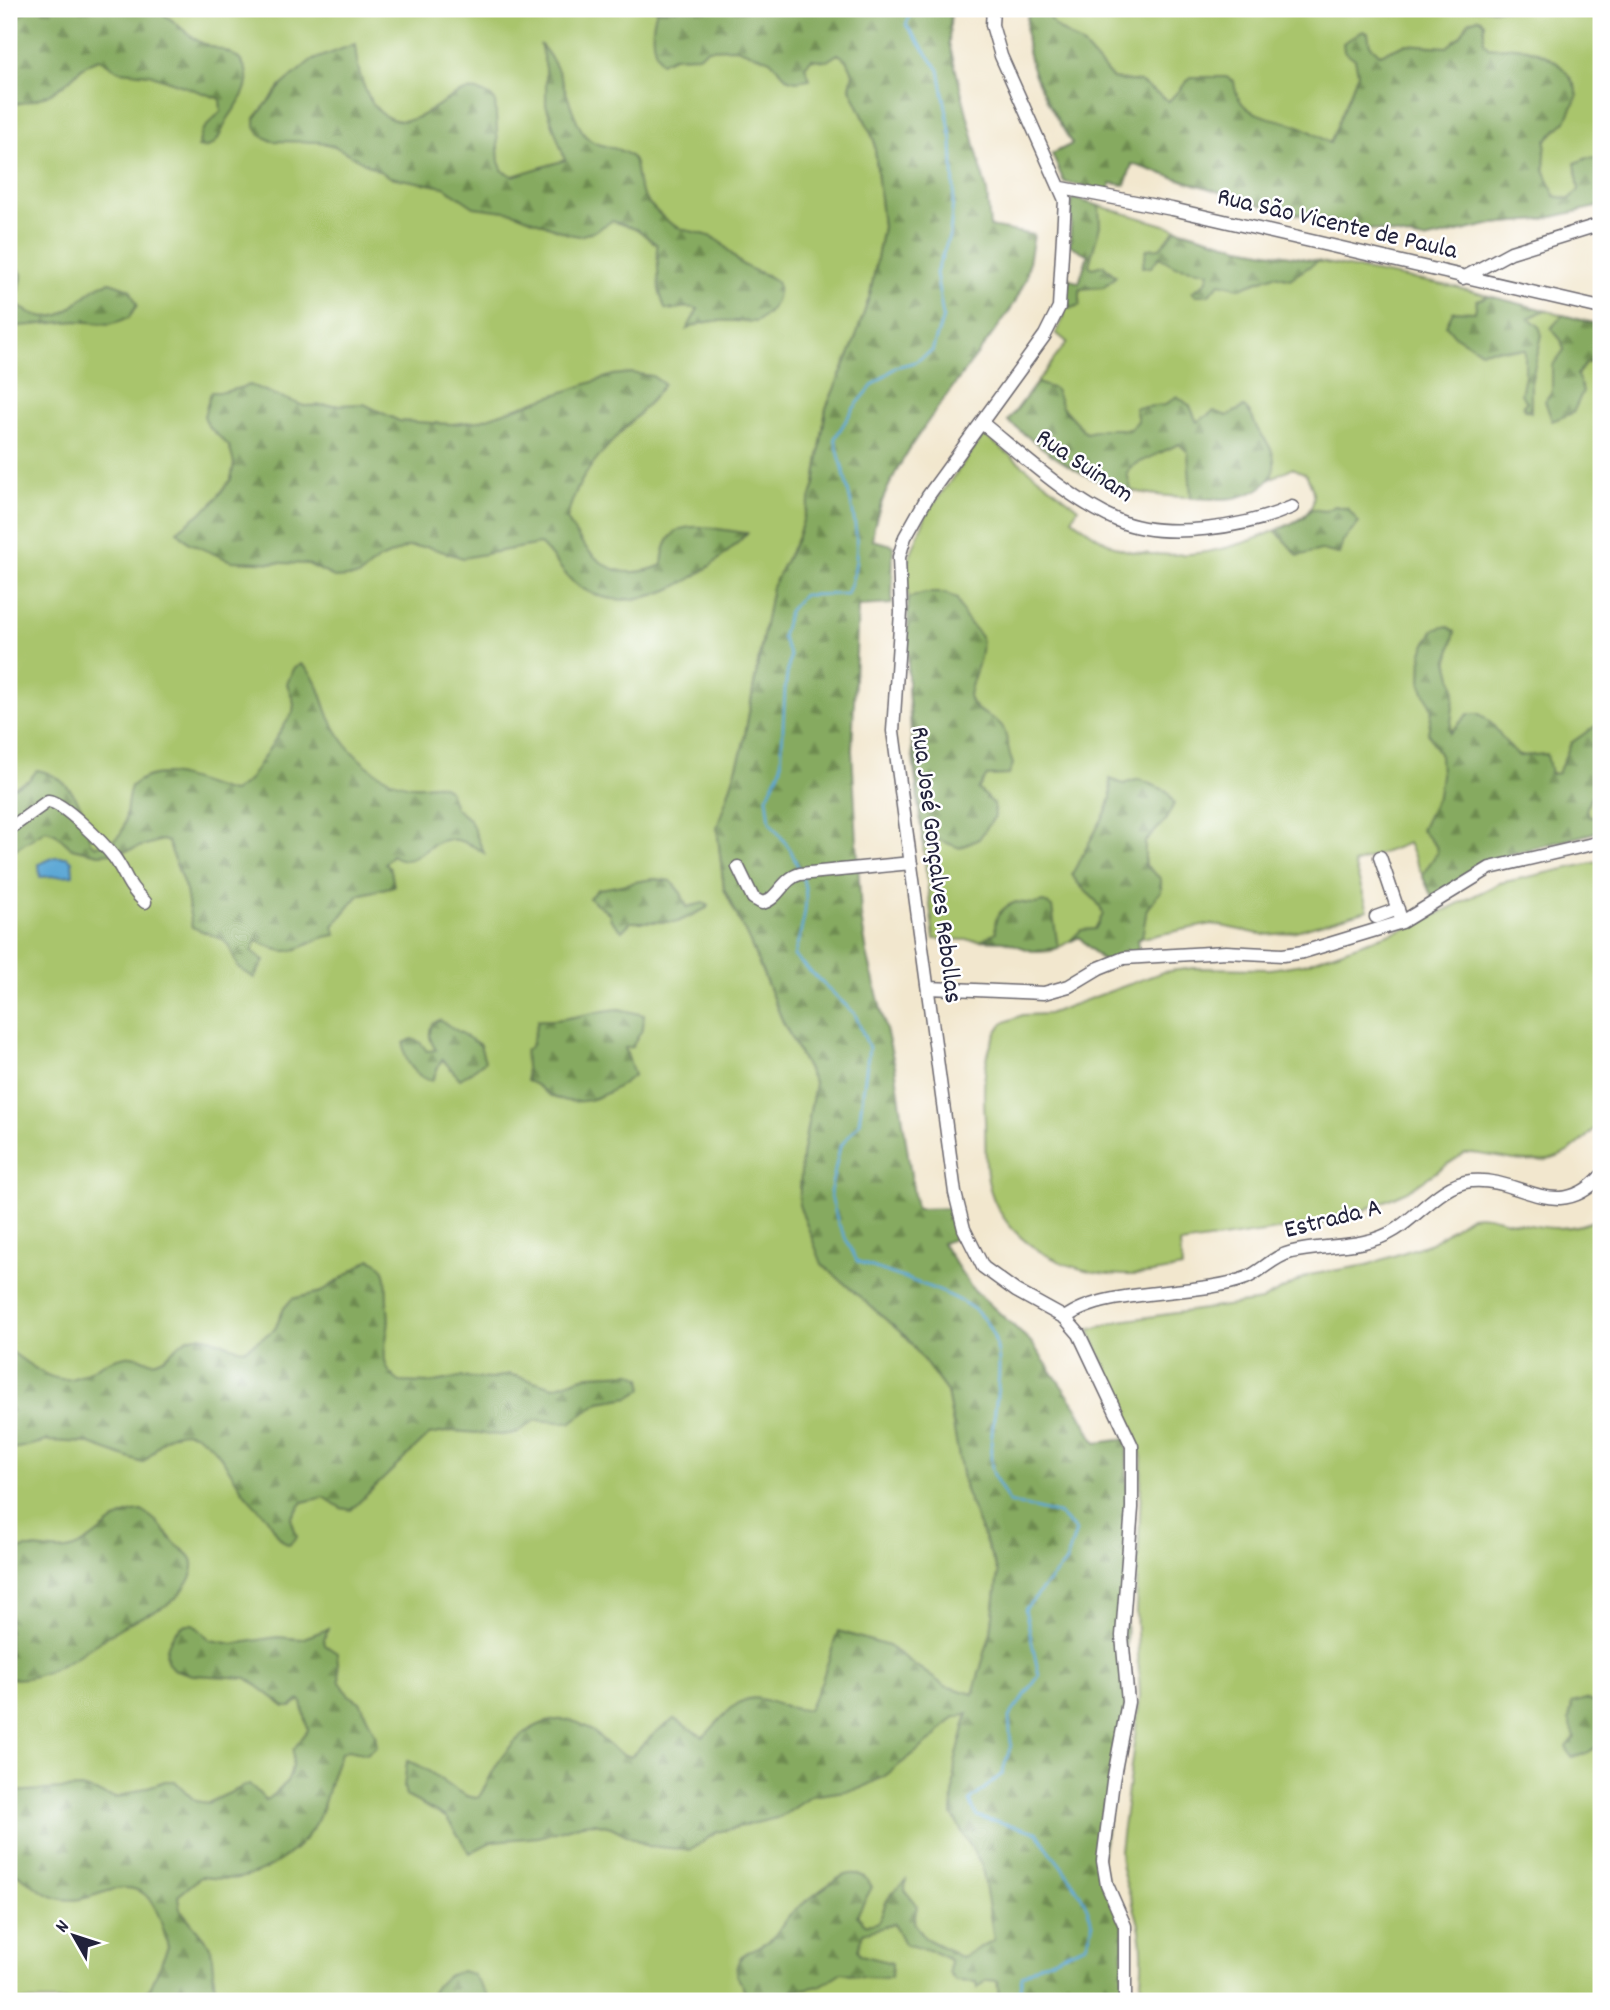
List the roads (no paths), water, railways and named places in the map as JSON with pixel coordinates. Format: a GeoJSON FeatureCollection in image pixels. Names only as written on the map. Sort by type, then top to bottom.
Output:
{"type":"FeatureCollection","features":[{"type":"Feature","properties":{"kind":"street","name":"Rua José Gonçalves Rebollas"},"geometry":{"type":"LineString","coordinates":[[993,9],[992,25],[1001,55],[1062,188],[1066,225],[1057,315],[928,496],[900,550],[901,612],[893,731],[955,1193],[969,1241],[988,1272],[1065,1318],[1079,1334],[1132,1446],[1132,1508],[1122,1636],[1128,1702],[1116,1761],[1103,1861],[1107,1885],[1125,1926],[1125,2001]]}},
{"type":"Feature","properties":{"kind":"street","name":"Rua São Vicente de Paula"},"geometry":{"type":"LineString","coordinates":[[1062,188],[1172,209],[1601,308]]}},
{"type":"Feature","properties":{"kind":"street"},"geometry":{"type":"LineString","coordinates":[[1463,278],[1511,252],[1601,224]]}},
{"type":"Feature","properties":{"kind":"street","name":"Rua Suinam"},"geometry":{"type":"LineString","coordinates":[[982,423],[1048,475],[1120,522],[1164,529],[1213,527],[1255,521],[1292,507]]}},
{"type":"Feature","properties":{"kind":"street"},"geometry":{"type":"LineString","coordinates":[[9,829],[48,801],[63,805],[114,857],[126,882],[145,902]]}},
{"type":"Feature","properties":{"kind":"street"},"geometry":{"type":"LineString","coordinates":[[929,988],[1044,993],[1069,986],[1099,968],[1124,958],[1226,952],[1283,955],[1319,948],[1402,922],[1490,868],[1601,842]]}},
{"type":"Feature","properties":{"kind":"street"},"geometry":{"type":"LineString","coordinates":[[1380,857],[1402,922]]}},
{"type":"Feature","properties":{"kind":"street"},"geometry":{"type":"LineString","coordinates":[[738,867],[753,898],[762,904],[771,900],[789,878],[800,874],[911,863]]}},
{"type":"Feature","properties":{"kind":"street"},"geometry":{"type":"LineString","coordinates":[[1376,917],[1398,909]]}},
{"type":"Feature","properties":{"kind":"street","name":"Estrada A"},"geometry":{"type":"LineString","coordinates":[[1065,1318],[1104,1302],[1245,1278],[1292,1252],[1384,1236],[1448,1191],[1466,1182],[1482,1182],[1555,1199],[1583,1191],[1601,1176]]}},
{"type":"Feature","properties":{"kind":"water"},"geometry":{"type":"Polygon","coordinates":[[[55,857],[67,857],[72,861],[73,875],[40,877],[39,864],[55,857]]]}},
{"type":"Feature","properties":{"kind":"waterway"},"geometry":{"type":"LineString","coordinates":[[800,871],[790,849],[770,822],[767,797],[781,768],[785,689],[790,656],[782,637],[789,611],[803,595],[847,594],[854,575],[854,516],[835,438],[853,409],[873,385],[896,367],[915,362],[932,351],[943,317],[936,273],[950,234],[954,191],[952,141],[939,70],[906,25],[912,9]]}},
{"type":"Feature","properties":{"kind":"waterway"},"geometry":{"type":"LineString","coordinates":[[802,877],[805,906],[794,956],[855,1014],[869,1048],[859,1123],[840,1147],[830,1192],[838,1223],[857,1261],[939,1291],[979,1314],[991,1330],[999,1368],[991,1450],[995,1477],[1009,1502],[1058,1514],[1076,1531],[1066,1562],[1025,1609],[1039,1676],[1009,1717],[1011,1745],[1002,1774],[970,1801],[977,1816],[1037,1832],[1089,1911],[1092,1924],[1086,1945],[1040,1964],[1022,1976],[1020,1988],[1023,2001]]}}]}
